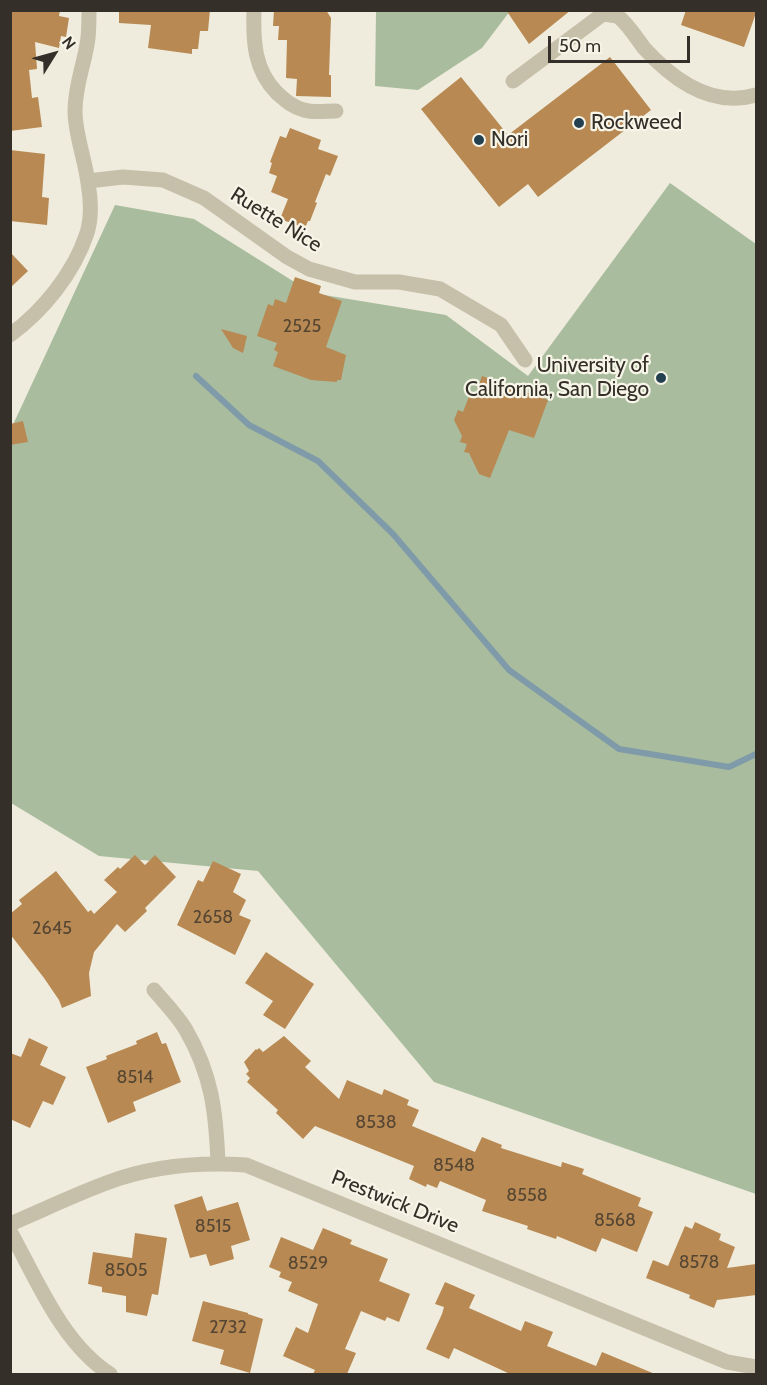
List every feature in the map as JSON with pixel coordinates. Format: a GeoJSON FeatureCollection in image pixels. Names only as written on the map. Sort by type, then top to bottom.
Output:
{"type":"FeatureCollection","features":[{"type":"Feature","properties":{"kind":"street"},"geometry":{"type":"LineString","coordinates":[[10,335],[25,325],[55,291],[76,259],[88,232],[91,209],[88,181],[75,112],[78,76],[88,39],[89,10]]}},
{"type":"Feature","properties":{"kind":"street"},"geometry":{"type":"LineString","coordinates":[[254,10],[255,51],[259,68],[270,86],[288,103],[303,110],[336,111]]}},
{"type":"Feature","properties":{"kind":"street"},"geometry":{"type":"LineString","coordinates":[[513,81],[603,14],[618,17],[668,73],[694,88],[717,97],[745,98],[756,95]]}},
{"type":"Feature","properties":{"kind":"street","name":"Ruette Nice"},"geometry":{"type":"LineString","coordinates":[[88,181],[123,177],[163,180],[204,198],[287,257],[309,269],[355,282],[399,282],[440,289],[501,325],[525,360]]}},
{"type":"Feature","properties":{"kind":"street"},"geometry":{"type":"LineString","coordinates":[[154,990],[186,1028],[205,1067],[216,1112],[218,1163]]}},
{"type":"Feature","properties":{"kind":"street","name":"Prestwick Drive"},"geometry":{"type":"LineString","coordinates":[[10,1224],[110,1181],[165,1168],[218,1163],[246,1165],[727,1362],[756,1367]]}},
{"type":"Feature","properties":{"kind":"street"},"geometry":{"type":"LineString","coordinates":[[10,1231],[66,1333],[95,1365],[110,1374]]}},
{"type":"Feature","properties":{"kind":"green space"},"geometry":{"type":"Polygon","coordinates":[[[376,11],[510,11],[482,48],[418,90],[375,86],[376,11]]]}},
{"type":"Feature","properties":{"kind":"green space"},"geometry":{"type":"Polygon","coordinates":[[[670,183],[756,244],[756,1194],[434,1082],[258,871],[99,856],[11,803],[11,429],[115,205],[194,219],[312,293],[446,315],[528,376],[670,183]]]}},
{"type":"Feature","properties":{"kind":"building"},"geometry":{"type":"Polygon","coordinates":[[[10,10],[60,10],[59,16],[69,18],[66,37],[61,36],[59,48],[35,42],[37,69],[29,70],[32,98],[38,97],[42,127],[10,131],[10,10]]]}},
{"type":"Feature","properties":{"kind":"building"},"geometry":{"type":"Polygon","coordinates":[[[119,10],[210,10],[208,31],[200,31],[198,49],[192,49],[192,54],[148,48],[151,25],[119,23],[119,10]]]}},
{"type":"Feature","properties":{"kind":"building"},"geometry":{"type":"Polygon","coordinates":[[[274,10],[326,10],[331,18],[329,75],[331,75],[331,97],[296,96],[297,79],[286,78],[287,40],[278,40],[279,26],[273,26],[274,10]]]}},
{"type":"Feature","properties":{"kind":"building"},"geometry":{"type":"Polygon","coordinates":[[[506,10],[571,10],[529,44],[506,10]]]}},
{"type":"Feature","properties":{"kind":"building"},"geometry":{"type":"Polygon","coordinates":[[[686,10],[756,10],[756,13],[744,47],[681,25],[686,10]]]}},
{"type":"Feature","properties":{"kind":"building","name":"Rockweed"},"geometry":{"type":"Polygon","coordinates":[[[610,57],[651,110],[538,197],[528,184],[499,207],[421,109],[461,77],[508,135],[610,57]]]}},
{"type":"Feature","properties":{"kind":"building"},"geometry":{"type":"Polygon","coordinates":[[[290,128],[321,140],[318,149],[338,156],[330,176],[326,174],[310,221],[305,228],[280,219],[288,199],[271,192],[277,176],[269,173],[272,163],[270,162],[280,136],[286,138],[290,128]]]}},
{"type":"Feature","properties":{"kind":"building"},"geometry":{"type":"Polygon","coordinates":[[[10,150],[45,154],[42,197],[49,198],[47,225],[10,221],[10,150]]]}},
{"type":"Feature","properties":{"kind":"building"},"geometry":{"type":"Polygon","coordinates":[[[10,252],[28,271],[10,288],[10,252]]]}},
{"type":"Feature","properties":{"kind":"building"},"geometry":{"type":"Polygon","coordinates":[[[295,277],[321,286],[319,293],[342,301],[326,347],[346,355],[341,380],[337,382],[311,380],[273,366],[278,352],[274,350],[277,343],[257,336],[268,304],[273,306],[275,299],[286,303],[295,277]]]}},
{"type":"Feature","properties":{"kind":"building"},"geometry":{"type":"Polygon","coordinates":[[[221,329],[247,336],[243,353],[233,348],[221,329]]]}},
{"type":"Feature","properties":{"kind":"building"},"geometry":{"type":"Polygon","coordinates":[[[482,376],[548,400],[534,438],[509,430],[490,478],[479,474],[469,453],[464,452],[467,444],[460,442],[462,436],[454,420],[458,410],[463,412],[470,394],[475,396],[482,376]]]}},
{"type":"Feature","properties":{"kind":"building"},"geometry":{"type":"Polygon","coordinates":[[[23,421],[28,442],[10,445],[10,424],[23,421]]]}},
{"type":"Feature","properties":{"kind":"building"},"geometry":{"type":"Polygon","coordinates":[[[135,855],[145,865],[155,855],[176,877],[145,908],[147,911],[125,932],[117,924],[94,952],[89,973],[91,996],[62,1008],[44,978],[10,934],[10,914],[22,904],[19,900],[56,871],[88,912],[91,910],[94,914],[117,892],[104,880],[135,855]]]}},
{"type":"Feature","properties":{"kind":"building"},"geometry":{"type":"Polygon","coordinates":[[[213,861],[241,874],[233,892],[246,900],[239,915],[251,920],[235,955],[177,925],[198,880],[203,882],[213,861]]]}},
{"type":"Feature","properties":{"kind":"building"},"geometry":{"type":"Polygon","coordinates":[[[266,952],[314,984],[285,1029],[263,1015],[273,1001],[245,983],[266,952]]]}},
{"type":"Feature","properties":{"kind":"building"},"geometry":{"type":"Polygon","coordinates":[[[157,1032],[162,1044],[166,1043],[181,1082],[133,1102],[136,1111],[108,1123],[86,1067],[107,1059],[106,1056],[137,1044],[136,1041],[157,1032]]]}},
{"type":"Feature","properties":{"kind":"building"},"geometry":{"type":"Polygon","coordinates":[[[284,1036],[311,1061],[305,1067],[339,1099],[347,1080],[382,1095],[384,1089],[409,1100],[407,1105],[419,1110],[412,1126],[475,1152],[482,1137],[502,1145],[501,1148],[561,1167],[562,1162],[584,1169],[582,1174],[641,1198],[638,1206],[653,1212],[637,1252],[602,1238],[596,1252],[557,1236],[556,1239],[527,1229],[528,1226],[482,1211],[486,1200],[440,1181],[437,1188],[427,1184],[426,1187],[409,1179],[414,1166],[315,1126],[303,1139],[276,1113],[278,1110],[247,1082],[250,1078],[246,1074],[249,1071],[244,1062],[256,1049],[259,1048],[263,1052],[284,1036]]]}},
{"type":"Feature","properties":{"kind":"building"},"geometry":{"type":"Polygon","coordinates":[[[29,1038],[48,1047],[40,1065],[66,1077],[53,1105],[43,1101],[30,1128],[10,1119],[10,1053],[21,1057],[29,1038]]]}},
{"type":"Feature","properties":{"kind":"building"},"geometry":{"type":"Polygon","coordinates":[[[202,1196],[207,1211],[238,1202],[250,1240],[231,1246],[234,1259],[210,1266],[206,1254],[190,1258],[174,1205],[202,1196]]]}},
{"type":"Feature","properties":{"kind":"building"},"geometry":{"type":"Polygon","coordinates":[[[695,1222],[721,1234],[719,1240],[735,1247],[727,1268],[756,1264],[756,1295],[717,1300],[714,1308],[689,1298],[690,1295],[646,1278],[653,1260],[668,1266],[685,1226],[692,1229],[695,1222]]]}},
{"type":"Feature","properties":{"kind":"building"},"geometry":{"type":"Polygon","coordinates":[[[323,1228],[352,1240],[350,1244],[388,1259],[379,1281],[410,1294],[399,1322],[387,1317],[385,1321],[361,1311],[345,1349],[356,1353],[347,1374],[313,1374],[315,1370],[283,1356],[296,1327],[308,1333],[318,1304],[288,1291],[292,1282],[279,1277],[281,1272],[269,1267],[281,1237],[313,1250],[323,1228]]]}},
{"type":"Feature","properties":{"kind":"building"},"geometry":{"type":"Polygon","coordinates":[[[135,1233],[167,1238],[158,1295],[152,1294],[147,1316],[126,1312],[126,1296],[102,1292],[102,1287],[88,1284],[93,1252],[132,1258],[135,1233]]]}},
{"type":"Feature","properties":{"kind":"building"},"geometry":{"type":"Polygon","coordinates":[[[445,1282],[475,1295],[469,1308],[521,1331],[525,1321],[553,1332],[547,1346],[596,1366],[602,1352],[655,1374],[510,1374],[454,1348],[449,1359],[426,1349],[444,1307],[435,1304],[445,1282]]]}},
{"type":"Feature","properties":{"kind":"building"},"geometry":{"type":"Polygon","coordinates":[[[203,1301],[263,1319],[250,1373],[220,1364],[224,1350],[192,1341],[203,1301]]]}},
{"type":"Feature","properties":{"kind":"waterway"},"geometry":{"type":"LineString","coordinates":[[196,376],[249,425],[318,461],[393,534],[509,670],[619,749],[729,767],[756,754]]}},
{"type":"Feature","properties":{"kind":"place","name":"Rockweed"},"geometry":{"type":"Point","coordinates":[579,123]}},
{"type":"Feature","properties":{"kind":"place","name":"Nori"},"geometry":{"type":"Point","coordinates":[479,140]}},
{"type":"Feature","properties":{"kind":"place","name":"University of California, San Diego"},"geometry":{"type":"Point","coordinates":[661,378]}}]}
